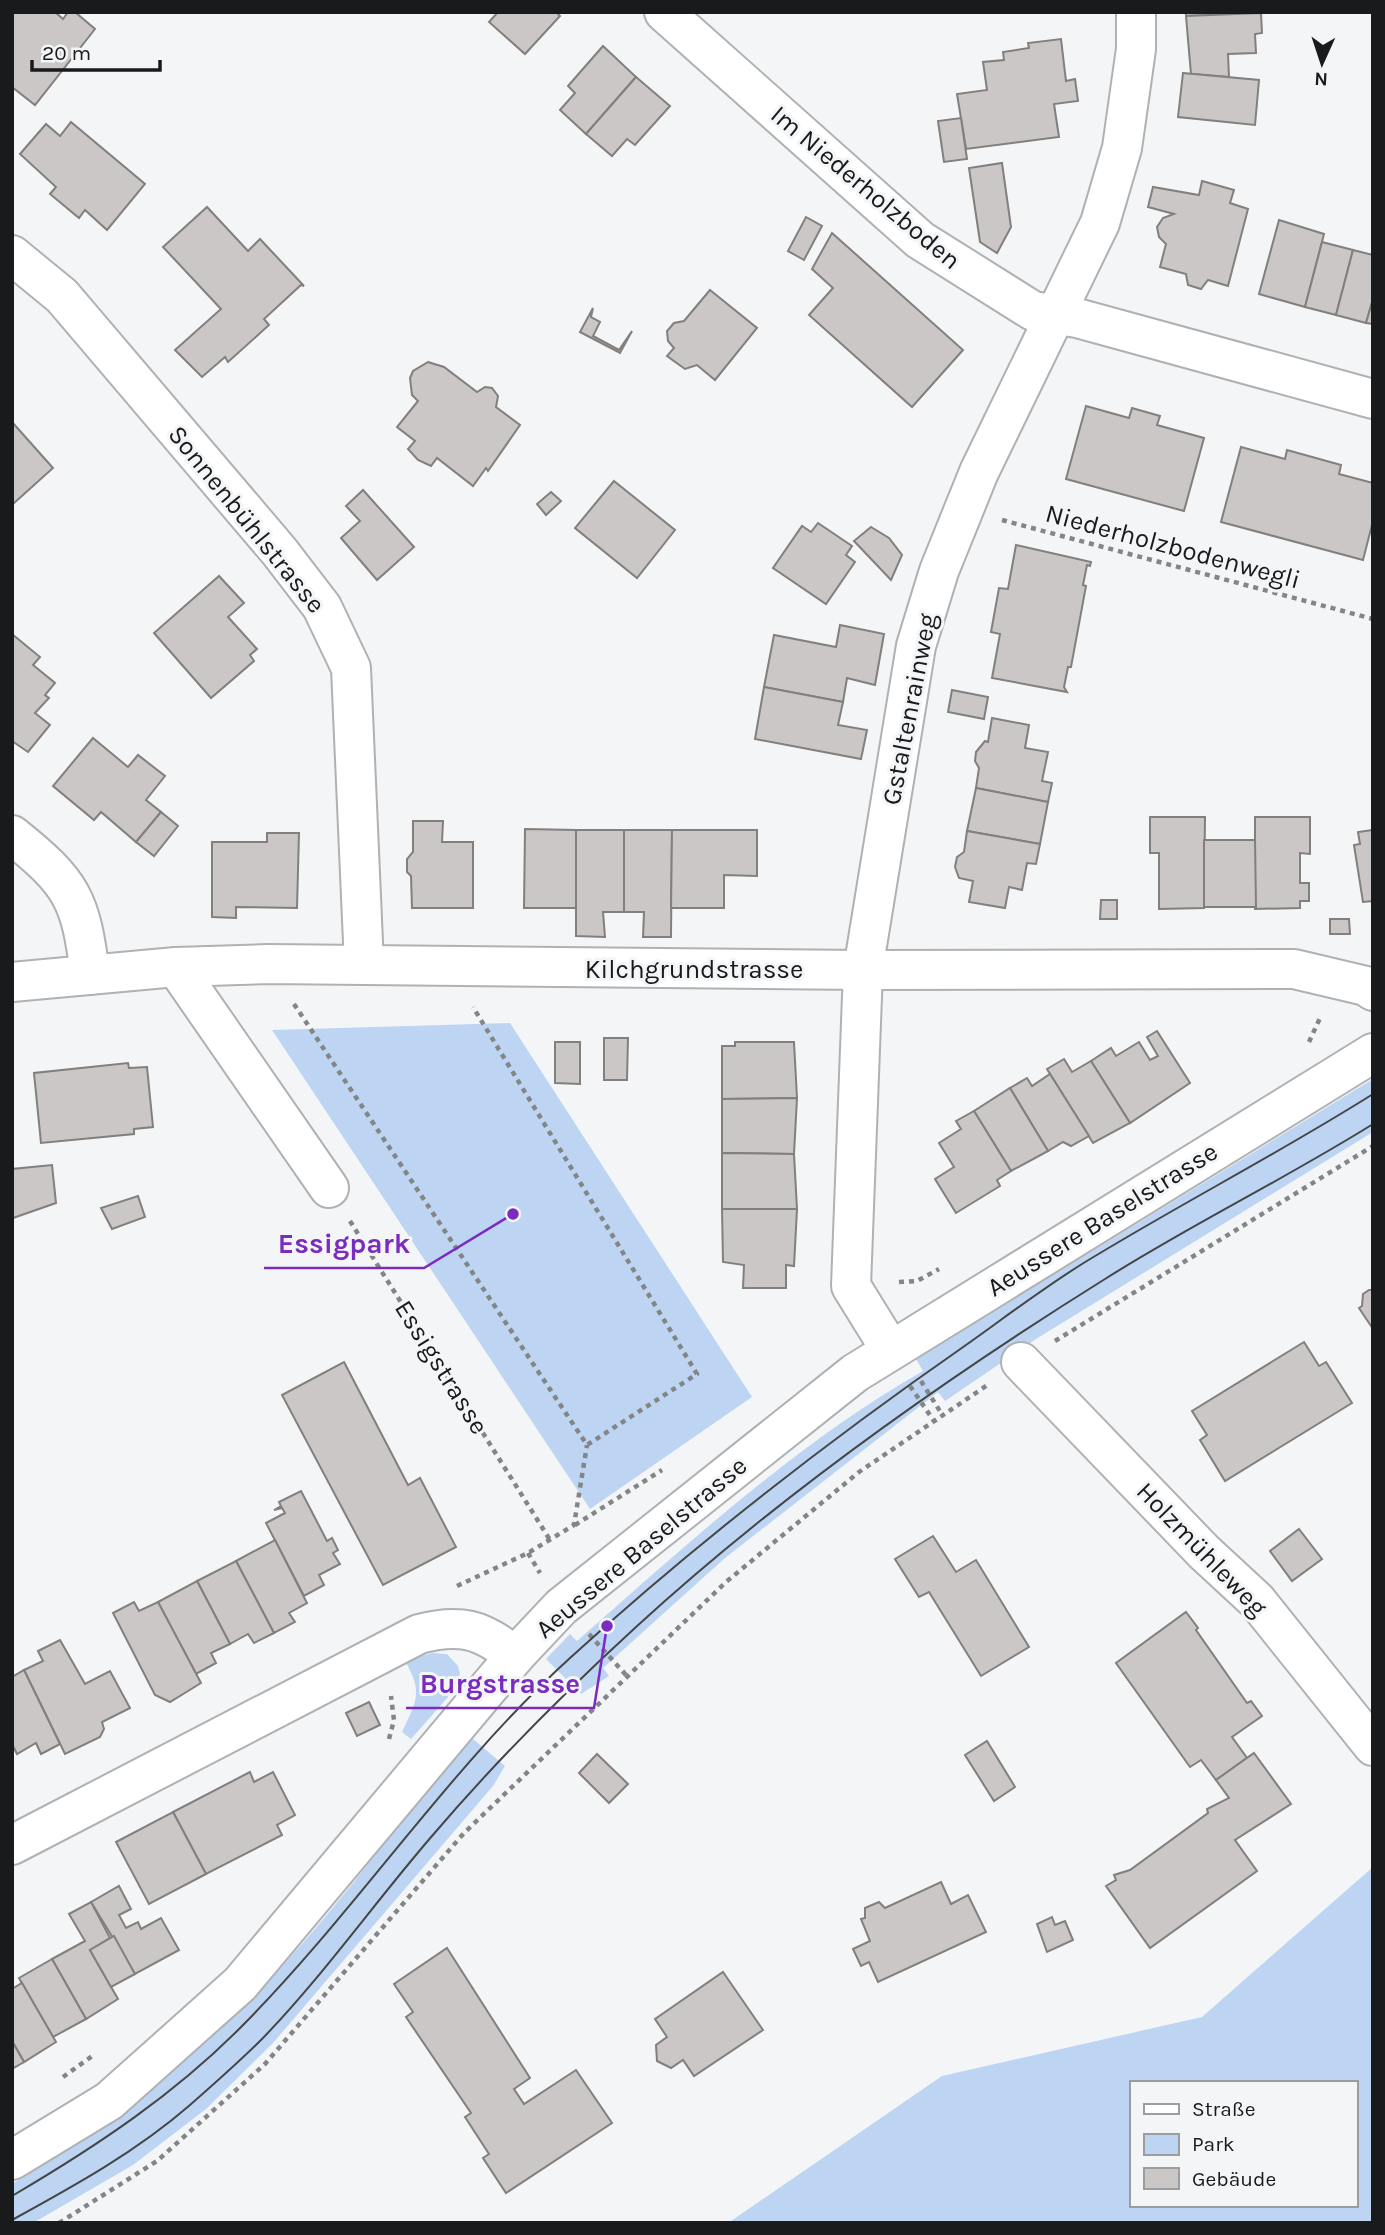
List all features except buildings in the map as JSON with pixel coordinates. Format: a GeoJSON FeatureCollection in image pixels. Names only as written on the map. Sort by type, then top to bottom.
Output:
{"type":"FeatureCollection","features":[{"type":"Feature","properties":{"kind":"street","name":"Im Niederholzboden"},"geometry":{"type":"LineString","coordinates":[[664,12],[920,240],[1033,311],[1077,317],[1373,399]]}},
{"type":"Feature","properties":{"kind":"street","name":"Gstaltenrainweg"},"geometry":{"type":"LineString","coordinates":[[850,1286],[863,970],[916,646],[939,571],[964,510],[1100,223],[1122,148],[1136,50],[1136,12]]}},
{"type":"Feature","properties":{"kind":"street","name":"Sonnenbühlstrasse"},"geometry":{"type":"LineString","coordinates":[[12,255],[62,296],[279,551],[322,607],[351,668],[364,965]]}},
{"type":"Feature","properties":{"kind":"street"},"geometry":{"type":"LineString","coordinates":[[12,835],[53,868],[72,896],[84,926],[90,975]]}},
{"type":"Feature","properties":{"kind":"street","name":"Kilchgrundstrasse"},"geometry":{"type":"LineString","coordinates":[[12,982],[176,967],[268,964],[863,970],[1294,969],[1369,988]]}},
{"type":"Feature","properties":{"kind":"street"},"geometry":{"type":"LineString","coordinates":[[176,967],[329,1188]]}},
{"type":"Feature","properties":{"kind":"street","name":"Aeussere Baselstrasse"},"geometry":{"type":"LineString","coordinates":[[12,2160],[109,2102],[240,1984],[515,1656],[561,1607],[855,1373],[890,1349],[1373,1053]]}},
{"type":"Feature","properties":{"kind":"street"},"geometry":{"type":"LineString","coordinates":[[850,1286],[890,1349]]}},
{"type":"Feature","properties":{"kind":"street","name":"Holzmühleweg"},"geometry":{"type":"LineString","coordinates":[[1021,1362],[1204,1552],[1257,1601],[1373,1746]]}},
{"type":"Feature","properties":{"kind":"street"},"geometry":{"type":"LineString","coordinates":[[12,1845],[419,1634],[444,1627],[470,1629],[495,1639],[515,1656]]}},
{"type":"Feature","properties":{"kind":"path","name":"Niederholzbodenwegli"},"geometry":{"type":"LineString","coordinates":[[964,510],[1373,619]]}},
{"type":"Feature","properties":{"kind":"path"},"geometry":{"type":"LineString","coordinates":[[268,964],[587,1445],[574,1525],[528,1553]]}},
{"type":"Feature","properties":{"kind":"path"},"geometry":{"type":"LineString","coordinates":[[449,967],[697,1374],[587,1445]]}},
{"type":"Feature","properties":{"kind":"path"},"geometry":{"type":"LineString","coordinates":[[1306,1048],[1320,1017],[1369,988]]}},
{"type":"Feature","properties":{"kind":"path"},"geometry":{"type":"LineString","coordinates":[[59,2223],[157,2161],[265,2064],[464,1833],[726,1582],[859,1472],[1021,1362],[1373,1146]]}},
{"type":"Feature","properties":{"kind":"path","name":"Essigstrasse"},"geometry":{"type":"LineString","coordinates":[[329,1188],[550,1541]]}},
{"type":"Feature","properties":{"kind":"path"},"geometry":{"type":"LineString","coordinates":[[850,1286],[917,1281],[951,1262]]}},
{"type":"Feature","properties":{"kind":"path"},"geometry":{"type":"LineString","coordinates":[[584,1627],[626,1675]]}},
{"type":"Feature","properties":{"kind":"path"},"geometry":{"type":"LineString","coordinates":[[381,1749],[389,1739],[394,1720],[383,1652]]}},
{"type":"Feature","properties":{"kind":"path"},"geometry":{"type":"LineString","coordinates":[[59,2080],[102,2049]]}},
{"type":"Feature","properties":{"kind":"green space"},"geometry":{"type":"Polygon","coordinates":[[[510,1023],[752,1397],[590,1509],[272,1030],[510,1023]]]}},
{"type":"Feature","properties":{"kind":"green space"},"geometry":{"type":"Polygon","coordinates":[[[1373,1079],[1373,1132],[1036,1339],[945,1401],[938,1392],[725,1558],[603,1668],[609,1676],[581,1694],[546,1659],[570,1634],[577,1641],[701,1533],[787,1463],[831,1430],[923,1371],[916,1359],[1373,1079]]]}},
{"type":"Feature","properties":{"kind":"green space"},"geometry":{"type":"Polygon","coordinates":[[[432,1653],[447,1654],[458,1666],[460,1674],[448,1697],[411,1739],[402,1732],[414,1704],[416,1689],[405,1661],[432,1653]]]}},
{"type":"Feature","properties":{"kind":"green space"},"geometry":{"type":"Polygon","coordinates":[[[473,1739],[505,1766],[493,1786],[273,2043],[206,2109],[133,2165],[33,2223],[12,2223],[12,2184],[138,2099],[252,1998],[320,1923],[433,1783],[473,1739]]]}},
{"type":"Feature","properties":{"kind":"green space"},"geometry":{"type":"Polygon","coordinates":[[[1373,1867],[1373,2223],[728,2223],[942,2076],[1202,2017],[1373,1867]]]}},
{"type":"Feature","properties":{"kind":"tram line"},"geometry":{"type":"LineString","coordinates":[[12,2196],[135,2117],[220,2048],[288,1978],[444,1791],[526,1700],[617,1616],[713,1535],[863,1419],[1067,1274],[1373,1094]]}},
{"type":"Feature","properties":{"kind":"tram line"},"geometry":{"type":"LineString","coordinates":[[12,2220],[81,2181],[148,2138],[190,2105],[244,2056],[306,1990],[432,1836],[506,1754],[636,1627],[747,1531],[863,1442],[1043,1318],[1138,1259],[1373,1124]]}},
{"type":"Feature","properties":{"kind":"place","name":"Essigpark"},"geometry":{"type":"Point","coordinates":[513,1214]}},
{"type":"Feature","properties":{"kind":"place","name":"Burgstrasse"},"geometry":{"type":"Point","coordinates":[607,1626]}}]}
